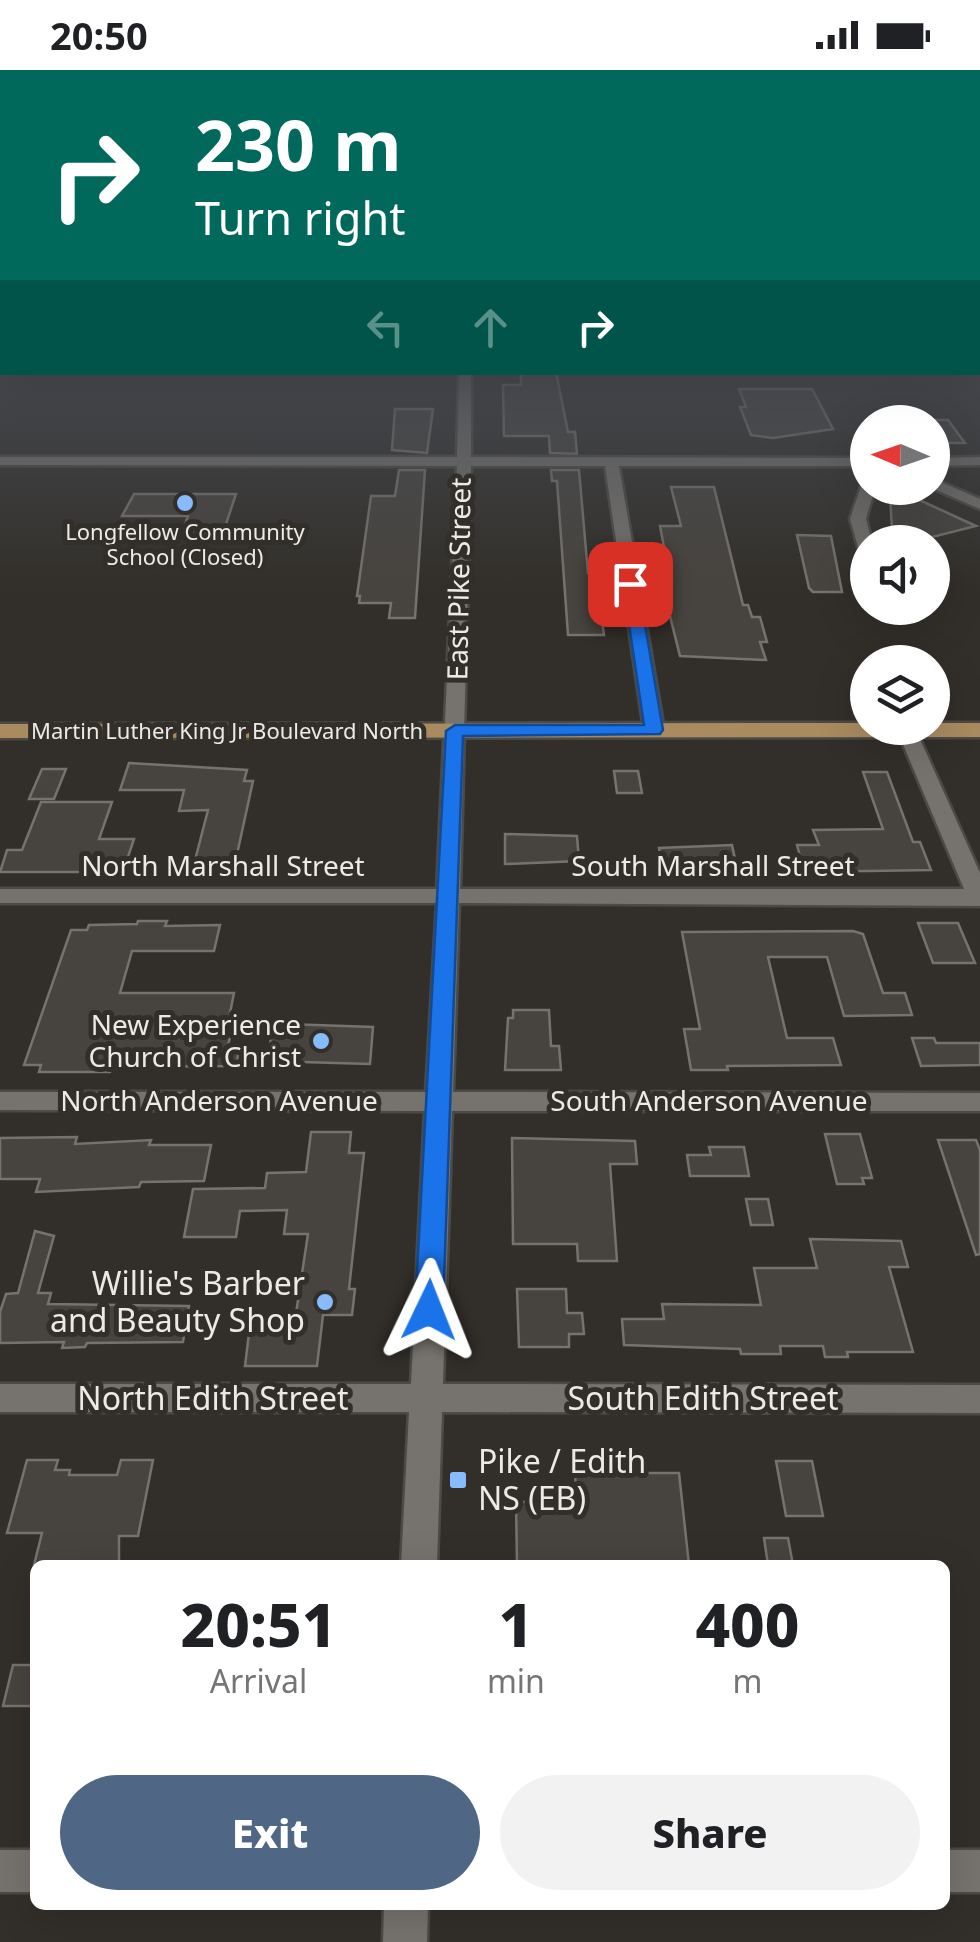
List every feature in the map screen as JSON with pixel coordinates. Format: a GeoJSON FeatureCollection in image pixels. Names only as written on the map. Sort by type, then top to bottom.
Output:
{"type":"FeatureCollection","features":[{"type":"Feature","properties":{"kind":"main road","name":"Martin Luther King Jr Boulevard North"},"geometry":{"type":"LineString","coordinates":[[0,731],[850,730]]}},
{"type":"Feature","properties":{"kind":"main road","name":"Martin Luther King Jr Boulevard North"},"geometry":{"type":"LineString","coordinates":[[950,730],[980,730]]}},
{"type":"Feature","properties":{"kind":"street","name":"East Pike Street"},"geometry":{"type":"LineString","coordinates":[[420,1560],[463,560],[464,413]]}},
{"type":"Feature","properties":{"kind":"street"},"geometry":{"type":"LineString","coordinates":[[610,462],[654,730]]}},
{"type":"Feature","properties":{"kind":"street"},"geometry":{"type":"LineString","coordinates":[[2,465],[850,462]]}},
{"type":"Feature","properties":{"kind":"street"},"geometry":{"type":"LineString","coordinates":[[950,462],[980,462]]}},
{"type":"Feature","properties":{"kind":"street"},"geometry":{"type":"LineString","coordinates":[[950,491],[980,505]]}},
{"type":"Feature","properties":{"kind":"street"},"geometry":{"type":"LineString","coordinates":[[914,745],[980,897]]}},
{"type":"Feature","properties":{"kind":"street","name":"North Marshall Street"},"geometry":{"type":"LineString","coordinates":[[0,896],[446,896]]}},
{"type":"Feature","properties":{"kind":"street","name":"South Marshall Street"},"geometry":{"type":"LineString","coordinates":[[446,896],[980,897]]}},
{"type":"Feature","properties":{"kind":"street","name":"North Anderson Avenue"},"geometry":{"type":"LineString","coordinates":[[0,1101],[438,1101]]}},
{"type":"Feature","properties":{"kind":"street","name":"South Anderson Avenue"},"geometry":{"type":"LineString","coordinates":[[438,1101],[980,1102]]}},
{"type":"Feature","properties":{"kind":"street","name":"North Edith Street"},"geometry":{"type":"LineString","coordinates":[[0,1398],[426,1399]]}},
{"type":"Feature","properties":{"kind":"street","name":"South Edith Street"},"geometry":{"type":"LineString","coordinates":[[426,1399],[980,1399]]}},
{"type":"Feature","properties":{"kind":"street"},"geometry":{"type":"LineString","coordinates":[[0,1871],[30,1871]]}},
{"type":"Feature","properties":{"kind":"street"},"geometry":{"type":"LineString","coordinates":[[950,1871],[980,1871]]}},
{"type":"Feature","properties":{"kind":"street"},"geometry":{"type":"LineString","coordinates":[[405,1942],[406,1910]]}},
{"type":"Feature","properties":{"kind":"building"},"geometry":{"type":"Polygon","coordinates":[[[395,413],[432,413],[427,453],[392,450],[395,413]]]}},
{"type":"Feature","properties":{"kind":"building"},"geometry":{"type":"Polygon","coordinates":[[[504,413],[564,413],[568,432],[575,432],[577,454],[550,453],[549,436],[504,436],[504,413]]]}},
{"type":"Feature","properties":{"kind":"building"},"geometry":{"type":"Polygon","coordinates":[[[742,413],[825,413],[833,429],[773,438],[751,435],[742,413]]]}},
{"type":"Feature","properties":{"kind":"building"},"geometry":{"type":"Polygon","coordinates":[[[950,423],[965,443],[950,443],[950,423]]]}},
{"type":"Feature","properties":{"kind":"building"},"geometry":{"type":"Polygon","coordinates":[[[399,470],[425,470],[415,618],[389,618],[391,603],[359,603],[357,596],[371,496],[395,496],[399,470]]]}},
{"type":"Feature","properties":{"kind":"building"},"geometry":{"type":"Polygon","coordinates":[[[551,470],[579,470],[588,573],[596,573],[604,635],[568,635],[557,481],[552,481],[551,470]]]}},
{"type":"Feature","properties":{"kind":"building"},"geometry":{"type":"Polygon","coordinates":[[[671,487],[714,487],[743,605],[748,605],[752,617],[760,617],[767,642],[760,642],[766,660],[680,656],[668,608],[666,579],[670,579],[660,526],[681,526],[671,487]]]}},
{"type":"Feature","properties":{"kind":"building","name":"Longfellow Community School (Closed)"},"geometry":{"type":"Polygon","coordinates":[[[134,494],[236,494],[222,536],[188,536],[190,529],[183,529],[188,516],[122,516],[134,494]]]}},
{"type":"Feature","properties":{"kind":"building"},"geometry":{"type":"Polygon","coordinates":[[[891,505],[930,505],[976,526],[950,532],[950,525],[892,525],[891,505]]]}},
{"type":"Feature","properties":{"kind":"building"},"geometry":{"type":"Polygon","coordinates":[[[797,535],[831,536],[842,592],[813,592],[809,588],[797,535]]]}},
{"type":"Feature","properties":{"kind":"building"},"geometry":{"type":"Polygon","coordinates":[[[129,763],[247,770],[244,781],[253,781],[234,868],[193,868],[208,810],[179,811],[184,790],[120,790],[129,763]]]}},
{"type":"Feature","properties":{"kind":"building"},"geometry":{"type":"Polygon","coordinates":[[[42,769],[66,769],[54,799],[29,799],[42,769]]]}},
{"type":"Feature","properties":{"kind":"building"},"geometry":{"type":"Polygon","coordinates":[[[614,771],[638,771],[642,793],[617,793],[614,771]]]}},
{"type":"Feature","properties":{"kind":"building"},"geometry":{"type":"Polygon","coordinates":[[[863,772],[887,772],[913,842],[920,842],[931,870],[804,872],[797,845],[819,845],[813,830],[883,829],[863,772]]]}},
{"type":"Feature","properties":{"kind":"building"},"geometry":{"type":"Polygon","coordinates":[[[41,802],[112,802],[99,839],[134,839],[123,872],[0,872],[7,850],[22,850],[41,802]]]}},
{"type":"Feature","properties":{"kind":"building"},"geometry":{"type":"Polygon","coordinates":[[[505,834],[577,836],[579,861],[505,864],[505,834]]]}},
{"type":"Feature","properties":{"kind":"building"},"geometry":{"type":"Polygon","coordinates":[[[732,845],[739,877],[663,872],[659,848],[732,845]]]}},
{"type":"Feature","properties":{"kind":"building"},"geometry":{"type":"Polygon","coordinates":[[[167,921],[165,926],[220,925],[214,951],[132,951],[120,993],[234,993],[225,1038],[230,1038],[228,1045],[240,1045],[236,1066],[39,1072],[41,1065],[24,1065],[71,930],[167,921]]]}},
{"type":"Feature","properties":{"kind":"building"},"geometry":{"type":"Polygon","coordinates":[[[918,923],[958,923],[975,963],[933,963],[918,923]]]}},
{"type":"Feature","properties":{"kind":"building"},"geometry":{"type":"Polygon","coordinates":[[[682,932],[863,934],[883,993],[905,993],[912,1015],[844,1016],[827,957],[768,957],[787,1038],[833,1038],[841,1065],[691,1070],[684,1029],[700,1029],[682,932]]]}},
{"type":"Feature","properties":{"kind":"building"},"geometry":{"type":"Polygon","coordinates":[[[513,1010],[549,1010],[551,1046],[559,1046],[561,1070],[505,1070],[508,1018],[513,1018],[513,1010]]]}},
{"type":"Feature","properties":{"kind":"building","name":"New Experience Church of Christ"},"geometry":{"type":"Polygon","coordinates":[[[273,1027],[373,1027],[370,1064],[267,1061],[273,1027]]]}},
{"type":"Feature","properties":{"kind":"building"},"geometry":{"type":"Polygon","coordinates":[[[912,1038],[934,1038],[936,1043],[980,1043],[980,1065],[921,1066],[912,1038]]]}},
{"type":"Feature","properties":{"kind":"building"},"geometry":{"type":"Polygon","coordinates":[[[311,1132],[351,1132],[349,1153],[364,1153],[349,1289],[355,1289],[352,1315],[323,1315],[317,1366],[245,1366],[249,1333],[293,1333],[308,1234],[284,1234],[287,1210],[240,1211],[236,1237],[184,1237],[193,1189],[265,1188],[267,1173],[306,1172],[311,1132]]]}},
{"type":"Feature","properties":{"kind":"building"},"geometry":{"type":"Polygon","coordinates":[[[825,1134],[860,1134],[872,1178],[862,1178],[864,1184],[837,1184],[825,1134]]]}},
{"type":"Feature","properties":{"kind":"building"},"geometry":{"type":"Polygon","coordinates":[[[77,1137],[75,1144],[151,1140],[149,1145],[211,1145],[204,1181],[141,1182],[139,1187],[36,1192],[40,1179],[0,1179],[0,1138],[77,1137]]]}},
{"type":"Feature","properties":{"kind":"building"},"geometry":{"type":"Polygon","coordinates":[[[512,1138],[635,1141],[637,1164],[610,1164],[617,1261],[578,1261],[577,1244],[513,1244],[512,1138]]]}},
{"type":"Feature","properties":{"kind":"building"},"geometry":{"type":"Polygon","coordinates":[[[938,1140],[976,1140],[980,1150],[980,1254],[976,1255],[938,1140]]]}},
{"type":"Feature","properties":{"kind":"building"},"geometry":{"type":"Polygon","coordinates":[[[709,1147],[744,1147],[749,1176],[690,1176],[687,1155],[711,1155],[709,1147]]]}},
{"type":"Feature","properties":{"kind":"building"},"geometry":{"type":"Polygon","coordinates":[[[746,1199],[768,1199],[773,1225],[751,1225],[746,1199]]]}},
{"type":"Feature","properties":{"kind":"building"},"geometry":{"type":"Polygon","coordinates":[[[35,1231],[54,1236],[38,1293],[51,1293],[48,1304],[189,1306],[183,1342],[87,1343],[85,1347],[62,1348],[64,1342],[0,1343],[0,1312],[6,1294],[18,1293],[35,1231]]]}},
{"type":"Feature","properties":{"kind":"building"},"geometry":{"type":"Polygon","coordinates":[[[810,1239],[901,1241],[908,1267],[889,1267],[913,1352],[847,1352],[848,1357],[825,1357],[823,1346],[780,1346],[781,1354],[741,1354],[740,1349],[624,1345],[622,1319],[664,1319],[662,1304],[761,1305],[754,1268],[817,1268],[810,1239]]]}},
{"type":"Feature","properties":{"kind":"building"},"geometry":{"type":"Polygon","coordinates":[[[517,1289],[566,1289],[567,1313],[582,1313],[584,1334],[569,1334],[569,1347],[519,1347],[517,1289]]]}},
{"type":"Feature","properties":{"kind":"building"},"geometry":{"type":"Polygon","coordinates":[[[27,1460],[58,1460],[55,1470],[70,1470],[69,1475],[117,1475],[121,1460],[153,1460],[138,1536],[119,1536],[119,1560],[35,1560],[42,1533],[7,1533],[27,1460]]]}},
{"type":"Feature","properties":{"kind":"building"},"geometry":{"type":"Polygon","coordinates":[[[776,1461],[812,1461],[823,1516],[786,1516],[776,1461]]]}},
{"type":"Feature","properties":{"kind":"building"},"geometry":{"type":"Polygon","coordinates":[[[575,1473],[679,1473],[688,1560],[517,1560],[516,1502],[577,1502],[575,1473]]]}},
{"type":"Feature","properties":{"kind":"building"},"geometry":{"type":"Polygon","coordinates":[[[764,1538],[788,1538],[792,1560],[767,1560],[764,1538]]]}},
{"type":"Feature","properties":{"kind":"building"},"geometry":{"type":"Polygon","coordinates":[[[13,1665],[30,1665],[30,1706],[3,1706],[13,1665]]]}},
{"type":"Feature","properties":{"kind":"place","name":"Longfellow Community School (Closed)"},"geometry":{"type":"Point","coordinates":[185,503]}},
{"type":"Feature","properties":{"kind":"place","name":"New Experience Church of Christ"},"geometry":{"type":"Point","coordinates":[321,1041]}},
{"type":"Feature","properties":{"kind":"place","name":"Willie's Barber and Beauty Shop"},"geometry":{"type":"Point","coordinates":[325,1302]}},
{"type":"Feature","properties":{"kind":"place","name":"Pike / Edith NS (EB)"},"geometry":{"type":"Point","coordinates":[458,1480]}},
{"type":"Feature","properties":{"kind":"route"},"geometry":{"type":"LineString","coordinates":[[429,1310],[455,731],[654,730],[630,584]]}}]}
